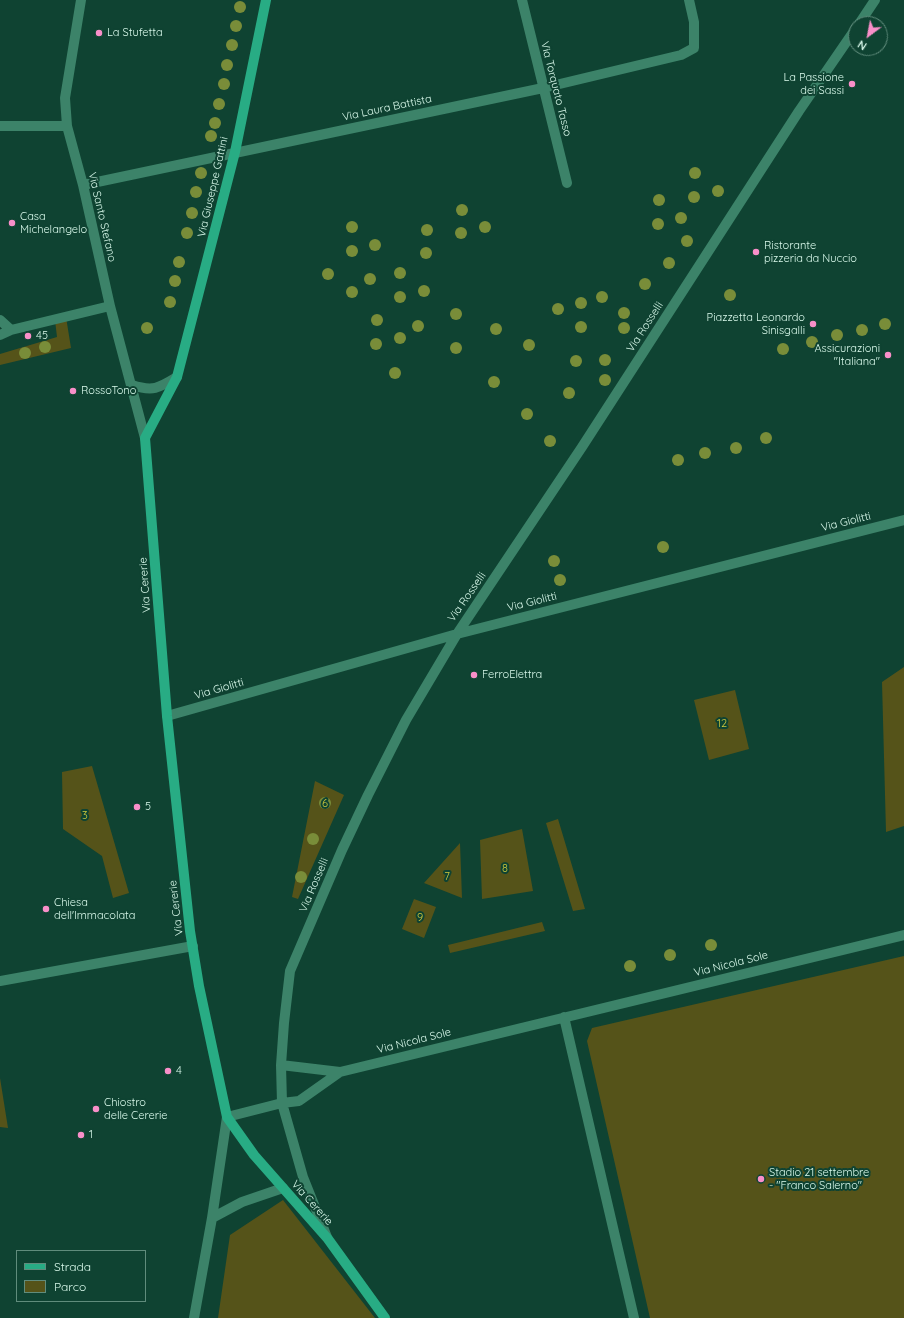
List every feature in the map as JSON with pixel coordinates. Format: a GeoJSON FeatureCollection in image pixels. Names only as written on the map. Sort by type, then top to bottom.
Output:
{"type":"FeatureCollection","features":[{"type":"Feature","properties":{"kind":"street","name":"Via Santo Stefano"},"geometry":{"type":"LineString","coordinates":[[81,0],[65,98],[67,126],[83,185],[110,306],[145,438]]}},
{"type":"Feature","properties":{"kind":"street","name":"Via Giuseppe Gattini"},"geometry":{"type":"LineString","coordinates":[[145,438],[177,377],[235,152],[266,0]]}},
{"type":"Feature","properties":{"kind":"street","name":"Via Torquato Tasso"},"geometry":{"type":"LineString","coordinates":[[522,0],[567,184]]}},
{"type":"Feature","properties":{"kind":"street","name":"Via Laura Battista"},"geometry":{"type":"LineString","coordinates":[[83,185],[543,88],[681,55],[694,48],[694,22],[689,0]]}},
{"type":"Feature","properties":{"kind":"street"},"geometry":{"type":"LineString","coordinates":[[865,16],[876,0]]}},
{"type":"Feature","properties":{"kind":"street","name":"Via Rosselli"},"geometry":{"type":"LineString","coordinates":[[328,1239],[303,1177],[282,1103],[281,1064],[290,971],[368,795],[406,720],[456,634],[569,466],[799,111],[848,40]]}},
{"type":"Feature","properties":{"kind":"street"},"geometry":{"type":"LineString","coordinates":[[0,126],[67,126]]}},
{"type":"Feature","properties":{"kind":"street"},"geometry":{"type":"LineString","coordinates":[[0,335],[11,330],[110,306]]}},
{"type":"Feature","properties":{"kind":"street"},"geometry":{"type":"LineString","coordinates":[[0,320],[11,330]]}},
{"type":"Feature","properties":{"kind":"street"},"geometry":{"type":"LineString","coordinates":[[132,385],[151,390],[162,387],[177,377]]}},
{"type":"Feature","properties":{"kind":"street","name":"Via Cererie"},"geometry":{"type":"LineString","coordinates":[[145,438],[167,716],[193,946],[202,1006],[228,1117],[254,1155],[328,1239],[385,1318]]}},
{"type":"Feature","properties":{"kind":"street","name":"Via Giolitti"},"geometry":{"type":"LineString","coordinates":[[167,716],[456,634],[904,520]]}},
{"type":"Feature","properties":{"kind":"street","name":"Via Nicola Sole"},"geometry":{"type":"LineString","coordinates":[[340,1072],[904,935]]}},
{"type":"Feature","properties":{"kind":"street"},"geometry":{"type":"LineString","coordinates":[[0,981],[193,946]]}},
{"type":"Feature","properties":{"kind":"street"},"geometry":{"type":"LineString","coordinates":[[564,1017],[634,1318]]}},
{"type":"Feature","properties":{"kind":"street"},"geometry":{"type":"LineString","coordinates":[[281,1064],[340,1072]]}},
{"type":"Feature","properties":{"kind":"street"},"geometry":{"type":"LineString","coordinates":[[194,1318],[228,1117],[282,1103],[298,1101],[340,1072]]}},
{"type":"Feature","properties":{"kind":"street"},"geometry":{"type":"LineString","coordinates":[[212,1218],[242,1202],[283,1188]]}},
{"type":"Feature","properties":{"kind":"green space"},"geometry":{"type":"Polygon","coordinates":[[[66,317],[71,348],[0,365],[0,354],[57,337],[55,320],[66,317]]]}},
{"type":"Feature","properties":{"kind":"green space"},"geometry":{"type":"Polygon","coordinates":[[[904,667],[904,826],[886,832],[882,682],[904,667]]]}},
{"type":"Feature","properties":{"kind":"green space","name":"12"},"geometry":{"type":"Polygon","coordinates":[[[735,690],[749,749],[709,760],[694,700],[735,690]]]}},
{"type":"Feature","properties":{"kind":"green space","name":"3"},"geometry":{"type":"Polygon","coordinates":[[[92,766],[129,893],[113,898],[102,856],[63,829],[62,772],[92,766]]]}},
{"type":"Feature","properties":{"kind":"green space","name":"6"},"geometry":{"type":"Polygon","coordinates":[[[315,781],[344,795],[298,899],[292,897],[315,781]]]}},
{"type":"Feature","properties":{"kind":"green space"},"geometry":{"type":"Polygon","coordinates":[[[558,819],[585,909],[573,911],[546,823],[558,819]]]}},
{"type":"Feature","properties":{"kind":"green space","name":"8"},"geometry":{"type":"Polygon","coordinates":[[[522,829],[533,891],[482,899],[480,840],[522,829]]]}},
{"type":"Feature","properties":{"kind":"green space","name":"7"},"geometry":{"type":"Polygon","coordinates":[[[460,843],[462,898],[424,883],[460,843]]]}},
{"type":"Feature","properties":{"kind":"green space","name":"9"},"geometry":{"type":"Polygon","coordinates":[[[414,899],[436,907],[424,938],[402,929],[414,899]]]}},
{"type":"Feature","properties":{"kind":"green space"},"geometry":{"type":"Polygon","coordinates":[[[542,922],[545,931],[450,953],[448,945],[542,922]]]}},
{"type":"Feature","properties":{"kind":"green space","name":"Stadio 21 settembre - \"Franco Salerno\""},"geometry":{"type":"Polygon","coordinates":[[[904,956],[904,1318],[650,1318],[587,1041],[592,1028],[904,956]]]}},
{"type":"Feature","properties":{"kind":"green space"},"geometry":{"type":"Polygon","coordinates":[[[0,1078],[8,1128],[0,1127],[0,1078]]]}},
{"type":"Feature","properties":{"kind":"green space"},"geometry":{"type":"Polygon","coordinates":[[[283,1200],[375,1318],[218,1318],[230,1235],[283,1200]]]}},
{"type":"Feature","properties":{"kind":"place","name":"La Stufetta"},"geometry":{"type":"Point","coordinates":[99,33]}},
{"type":"Feature","properties":{"kind":"place","name":"La Passione dei Sassi"},"geometry":{"type":"Point","coordinates":[852,84]}},
{"type":"Feature","properties":{"kind":"place","name":"Casa Michelangelo"},"geometry":{"type":"Point","coordinates":[12,223]}},
{"type":"Feature","properties":{"kind":"place","name":"Ristorante pizzeria da Nuccio"},"geometry":{"type":"Point","coordinates":[756,252]}},
{"type":"Feature","properties":{"kind":"place","name":"Piazzetta Leonardo Sinisgalli"},"geometry":{"type":"Point","coordinates":[813,324]}},
{"type":"Feature","properties":{"kind":"place","name":"45"},"geometry":{"type":"Point","coordinates":[28,336]}},
{"type":"Feature","properties":{"kind":"place","name":"Assicurazioni \"Italiana\""},"geometry":{"type":"Point","coordinates":[888,355]}},
{"type":"Feature","properties":{"kind":"place","name":"RossoTono"},"geometry":{"type":"Point","coordinates":[73,391]}},
{"type":"Feature","properties":{"kind":"place","name":"FerroElettra"},"geometry":{"type":"Point","coordinates":[474,675]}},
{"type":"Feature","properties":{"kind":"place","name":"5"},"geometry":{"type":"Point","coordinates":[137,807]}},
{"type":"Feature","properties":{"kind":"place","name":"Chiesa dell'Immacolata"},"geometry":{"type":"Point","coordinates":[46,909]}},
{"type":"Feature","properties":{"kind":"place","name":"4"},"geometry":{"type":"Point","coordinates":[168,1071]}},
{"type":"Feature","properties":{"kind":"place","name":"Chiostro delle Cererie"},"geometry":{"type":"Point","coordinates":[96,1109]}},
{"type":"Feature","properties":{"kind":"place","name":"1"},"geometry":{"type":"Point","coordinates":[81,1135]}},
{"type":"Feature","properties":{"kind":"place","name":"Stadio 21 settembre - \"Franco Salerno\""},"geometry":{"type":"Point","coordinates":[761,1179]}}]}
